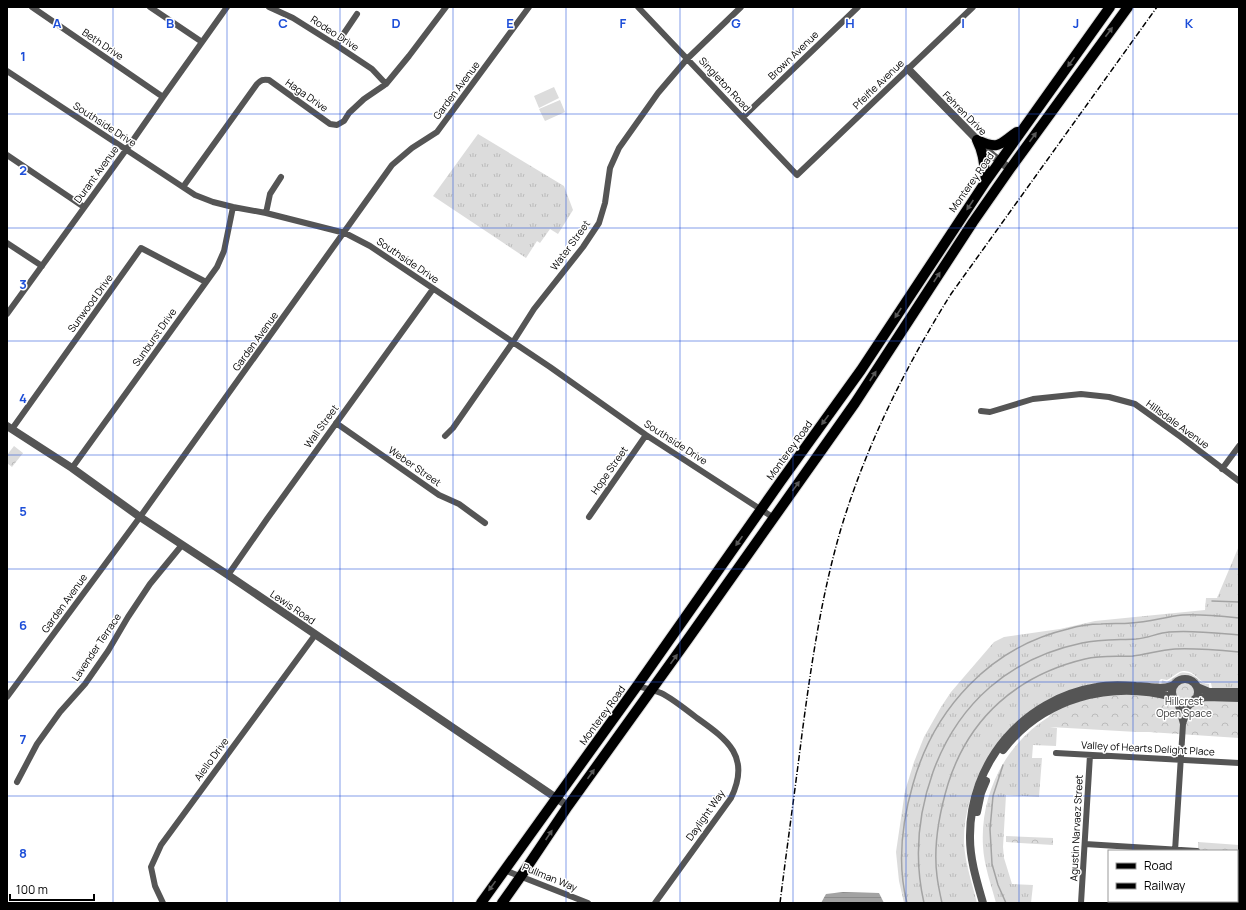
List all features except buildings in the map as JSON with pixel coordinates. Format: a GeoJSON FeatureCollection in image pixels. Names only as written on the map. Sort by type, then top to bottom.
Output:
{"type":"FeatureCollection","features":[{"type":"Feature","properties":{"kind":"main road","name":"Monterey Road"},"geometry":{"type":"LineString","coordinates":[[480,903],[637,686],[874,350],[986,181],[1110,7]]}},
{"type":"Feature","properties":{"kind":"main road"},"geometry":{"type":"LineString","coordinates":[[502,903],[568,806],[855,403],[973,222],[1010,169],[1128,7]]}},
{"type":"Feature","properties":{"kind":"main road"},"geometry":{"type":"LineString","coordinates":[[977,140],[991,146],[997,146],[1022,129]]}},
{"type":"Feature","properties":{"kind":"main road"},"geometry":{"type":"LineString","coordinates":[[977,140],[984,156],[986,181]]}},
{"type":"Feature","properties":{"kind":"main road"},"geometry":{"type":"LineString","coordinates":[[874,350],[885,357]]}},
{"type":"Feature","properties":{"kind":"street","name":"Beth Drive"},"geometry":{"type":"LineString","coordinates":[[32,7],[163,97]]}},
{"type":"Feature","properties":{"kind":"street"},"geometry":{"type":"LineString","coordinates":[[150,7],[202,42]]}},
{"type":"Feature","properties":{"kind":"street","name":"Durant Avenue"},"geometry":{"type":"LineString","coordinates":[[7,314],[228,7]]}},
{"type":"Feature","properties":{"kind":"street","name":"Rodeo Drive"},"geometry":{"type":"LineString","coordinates":[[269,7],[293,18],[336,45],[372,69],[386,84]]}},
{"type":"Feature","properties":{"kind":"street","name":"Haga Drive"},"geometry":{"type":"LineString","coordinates":[[183,187],[256,84],[260,81],[269,80],[330,124],[337,125],[344,121],[349,113],[364,99],[386,84],[409,56],[445,7]]}},
{"type":"Feature","properties":{"kind":"street","name":"Garden Avenue"},"geometry":{"type":"LineString","coordinates":[[7,698],[140,517],[345,233],[392,165],[412,148],[437,132],[529,7]]}},
{"type":"Feature","properties":{"kind":"street","name":"Singleton Road"},"geometry":{"type":"LineString","coordinates":[[638,7],[797,175]]}},
{"type":"Feature","properties":{"kind":"street","name":"Water Street"},"geometry":{"type":"LineString","coordinates":[[446,436],[513,342],[534,309],[583,247],[598,223],[605,203],[610,168],[619,148],[658,93],[687,58],[741,7]]}},
{"type":"Feature","properties":{"kind":"street","name":"Brown Avenue"},"geometry":{"type":"LineString","coordinates":[[743,118],[858,7]]}},
{"type":"Feature","properties":{"kind":"street","name":"Pfeifle Avenue"},"geometry":{"type":"LineString","coordinates":[[797,175],[973,7]]}},
{"type":"Feature","properties":{"kind":"street"},"geometry":{"type":"LineString","coordinates":[[336,45],[357,14]]}},
{"type":"Feature","properties":{"kind":"street","name":"Fehren Drive"},"geometry":{"type":"LineString","coordinates":[[908,69],[977,140],[1010,169]]}},
{"type":"Feature","properties":{"kind":"street","name":"Southside Drive"},"geometry":{"type":"LineString","coordinates":[[7,71],[195,195],[213,202],[266,213],[345,233],[370,246],[513,342],[646,435],[774,518]]}},
{"type":"Feature","properties":{"kind":"street"},"geometry":{"type":"LineString","coordinates":[[7,155],[84,207]]}},
{"type":"Feature","properties":{"kind":"street"},"geometry":{"type":"LineString","coordinates":[[266,213],[270,194],[281,177]]}},
{"type":"Feature","properties":{"kind":"street","name":"Sunburst Drive"},"geometry":{"type":"LineString","coordinates":[[72,468],[217,267],[224,251],[234,207]]}},
{"type":"Feature","properties":{"kind":"street"},"geometry":{"type":"LineString","coordinates":[[7,242],[42,266]]}},
{"type":"Feature","properties":{"kind":"street","name":"Sunwood Drive"},"geometry":{"type":"LineString","coordinates":[[9,427],[141,248],[206,282]]}},
{"type":"Feature","properties":{"kind":"street","name":"Wall Street"},"geometry":{"type":"LineString","coordinates":[[228,575],[433,289]]}},
{"type":"Feature","properties":{"kind":"street","name":"Hillsdale Avenue"},"geometry":{"type":"LineString","coordinates":[[981,411],[990,412],[1033,399],[1080,394],[1108,397],[1135,404],[1182,437],[1239,481]]}},
{"type":"Feature","properties":{"kind":"street","name":"Weber Street"},"geometry":{"type":"LineString","coordinates":[[336,423],[439,495],[459,504],[485,523]]}},
{"type":"Feature","properties":{"kind":"street","name":"Lewis Road"},"geometry":{"type":"LineString","coordinates":[[9,427],[72,468],[140,517],[568,806]]}},
{"type":"Feature","properties":{"kind":"street","name":"Hope Street"},"geometry":{"type":"LineString","coordinates":[[589,517],[646,435]]}},
{"type":"Feature","properties":{"kind":"street"},"geometry":{"type":"LineString","coordinates":[[1222,469],[1239,446]]}},
{"type":"Feature","properties":{"kind":"street","name":"Lavender Terrace"},"geometry":{"type":"LineString","coordinates":[[17,782],[33,749],[60,712],[85,684],[108,651],[150,584],[182,545]]}},
{"type":"Feature","properties":{"kind":"street","name":"Aiello Drive"},"geometry":{"type":"LineString","coordinates":[[163,903],[155,886],[151,868],[161,844],[316,635]]}},
{"type":"Feature","properties":{"kind":"street"},"geometry":{"type":"LineString","coordinates":[[983,903],[973,868],[971,854],[970,837],[975,793],[985,769],[1007,736],[1018,724],[1044,706],[1075,691],[1099,686],[1120,685],[1161,688],[1170,687],[1180,680],[1187,679],[1202,690],[1209,692],[1239,692]]}},
{"type":"Feature","properties":{"kind":"street"},"geometry":{"type":"LineString","coordinates":[[1175,684],[1172,690],[1183,724]]}},
{"type":"Feature","properties":{"kind":"street","name":"Daylight Way"},"geometry":{"type":"LineString","coordinates":[[637,686],[663,693],[719,734],[728,742],[734,752],[738,764],[736,787],[731,798],[655,903]]}},
{"type":"Feature","properties":{"kind":"street"},"geometry":{"type":"LineString","coordinates":[[1085,844],[1175,850],[1183,724],[1188,708],[1198,693],[1197,687]]}},
{"type":"Feature","properties":{"kind":"street"},"geometry":{"type":"LineString","coordinates":[[988,903],[975,851],[976,814],[981,793],[996,760],[1022,729],[1042,714],[1060,704],[1101,692],[1147,692],[1175,700],[1184,705],[1206,697],[1239,698]]}},
{"type":"Feature","properties":{"kind":"street","name":"Valley of Hearts Delight Place"},"geometry":{"type":"LineString","coordinates":[[1056,753],[1239,763]]}},
{"type":"Feature","properties":{"kind":"street","name":"Agustin Narvaez Street"},"geometry":{"type":"LineString","coordinates":[[1081,903],[1090,755]]}},
{"type":"Feature","properties":{"kind":"street","name":"Pullman Way"},"geometry":{"type":"LineString","coordinates":[[504,870],[588,903]]}},
{"type":"Feature","properties":{"kind":"green space"},"geometry":{"type":"Polygon","coordinates":[[[554,87],[559,98],[539,108],[534,96],[554,87]]]}},
{"type":"Feature","properties":{"kind":"green space"},"geometry":{"type":"Polygon","coordinates":[[[560,100],[565,112],[545,121],[539,109],[560,100]]]}},
{"type":"Feature","properties":{"kind":"green space"},"geometry":{"type":"Polygon","coordinates":[[[478,134],[564,186],[573,210],[558,234],[550,229],[540,243],[537,241],[526,258],[433,196],[478,134]]]}},
{"type":"Feature","properties":{"kind":"green space"},"geometry":{"type":"Polygon","coordinates":[[[14,446],[23,453],[12,467],[7,463],[7,455],[14,446]]]}},
{"type":"Feature","properties":{"kind":"green space"},"geometry":{"type":"Polygon","coordinates":[[[1239,546],[1239,689],[1212,688],[1211,683],[1205,683],[1187,671],[1183,671],[1167,680],[1161,679],[1159,684],[1120,682],[1004,735],[994,747],[981,770],[968,806],[964,831],[964,843],[969,873],[977,903],[904,903],[899,881],[896,852],[905,791],[914,762],[924,737],[951,692],[994,642],[1004,637],[1060,629],[1095,621],[1205,610],[1206,598],[1217,598],[1239,546]]]}},
{"type":"Feature","properties":{"kind":"green space","name":"Hillcrest Open Space"},"geometry":{"type":"Polygon","coordinates":[[[1180,673],[1190,673],[1202,682],[1209,684],[1209,697],[1239,699],[1239,738],[1050,727],[1049,714],[1066,706],[1103,696],[1136,694],[1159,696],[1162,680],[1167,682],[1180,673]]]}},
{"type":"Feature","properties":{"kind":"green space"},"geometry":{"type":"Polygon","coordinates":[[[1050,716],[1050,727],[1057,728],[1056,746],[1033,745],[1032,758],[1042,758],[1039,797],[1006,795],[1003,847],[1004,858],[1012,884],[1033,885],[1031,903],[996,903],[986,868],[983,846],[983,827],[991,789],[998,772],[1020,741],[1034,727],[1050,716]]]}},
{"type":"Feature","properties":{"kind":"green space"},"geometry":{"type":"Polygon","coordinates":[[[1006,836],[1053,838],[1053,845],[1006,842],[1006,836]]]}},
{"type":"Feature","properties":{"kind":"green space"},"geometry":{"type":"Polygon","coordinates":[[[1198,842],[1239,845],[1239,861],[1238,850],[1198,850],[1198,842]]]}},
{"type":"Feature","properties":{"kind":"shaded area"},"geometry":{"type":"Polygon","coordinates":[[[843,892],[879,893],[884,903],[821,903],[826,894],[843,892]]]}},
{"type":"Feature","properties":{"kind":"waterway"},"geometry":{"type":"LineString","coordinates":[[1212,601],[1239,602]]}},
{"type":"Feature","properties":{"kind":"waterway"},"geometry":{"type":"LineString","coordinates":[[907,903],[902,873],[902,843],[906,813],[913,784],[923,756],[935,730],[951,706],[970,685],[991,666],[1014,650],[1040,638],[1080,626],[1137,622],[1182,615],[1239,618]]}},
{"type":"Feature","properties":{"kind":"waterway"},"geometry":{"type":"LineString","coordinates":[[924,903],[918,853],[921,820],[928,788],[944,747],[957,725],[972,705],[990,687],[1010,672],[1032,660],[1056,650],[1082,643],[1102,640],[1145,638],[1178,631],[1239,635]]}},
{"type":"Feature","properties":{"kind":"waterway"},"geometry":{"type":"LineString","coordinates":[[942,903],[937,876],[936,841],[948,784],[957,760],[969,738],[983,719],[999,702],[1038,676],[1061,666],[1085,659],[1133,656],[1175,649],[1239,652]]}},
{"type":"Feature","properties":{"kind":"waterway"},"geometry":{"type":"LineString","coordinates":[[1003,765],[993,796],[990,829],[992,864],[998,885],[1006,903]]}},
{"type":"Feature","properties":{"kind":"railway"},"geometry":{"type":"LineString","coordinates":[[780,903],[805,709],[822,607],[840,532],[861,470],[887,410],[902,380],[917,351],[951,294],[1157,7]]}}]}
